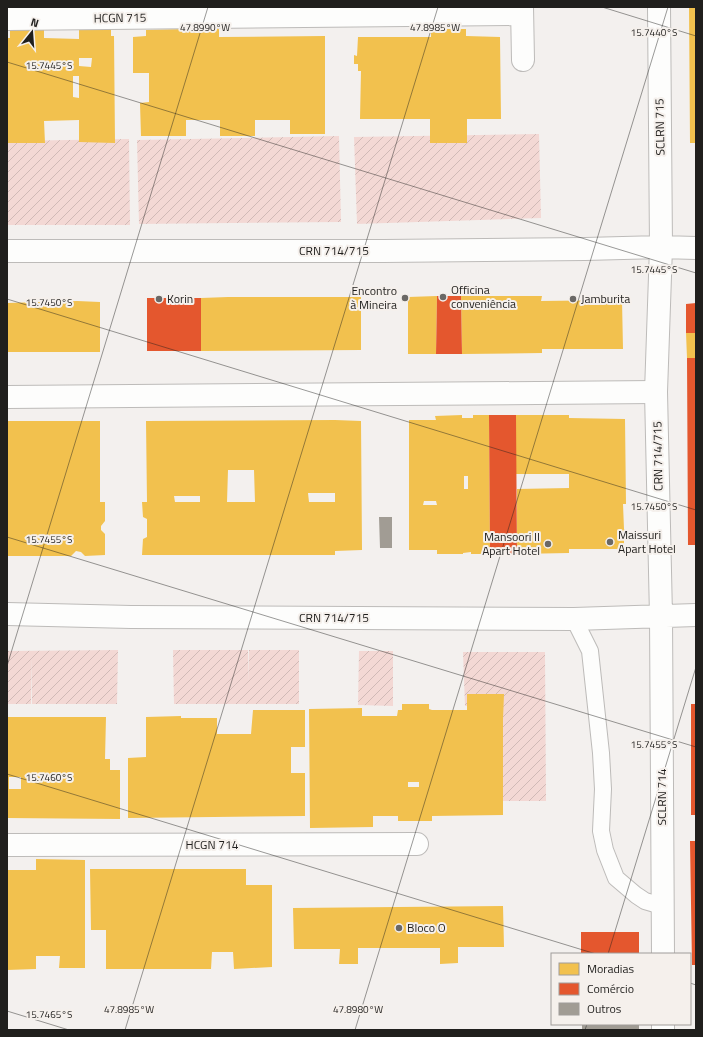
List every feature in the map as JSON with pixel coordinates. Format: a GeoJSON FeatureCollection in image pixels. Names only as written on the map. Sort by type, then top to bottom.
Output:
{"type":"FeatureCollection","features":[{"type":"Feature","properties":{"kind":"street","name":"SCLRN 715"},"geometry":{"type":"LineString","coordinates":[[659,7],[661,247]]}},
{"type":"Feature","properties":{"kind":"street","name":"HCGN 715"},"geometry":{"type":"LineString","coordinates":[[7,19],[522,10],[523,60]]}},
{"type":"Feature","properties":{"kind":"street","name":"CRN 714/715"},"geometry":{"type":"LineString","coordinates":[[7,251],[384,251],[661,247],[696,248]]}},
{"type":"Feature","properties":{"kind":"street","name":"CRN 714/715"},"geometry":{"type":"LineString","coordinates":[[661,247],[656,392],[661,616]]}},
{"type":"Feature","properties":{"kind":"street"},"geometry":{"type":"LineString","coordinates":[[7,397],[656,392]]}},
{"type":"Feature","properties":{"kind":"street","name":"CRN 714/715"},"geometry":{"type":"LineString","coordinates":[[7,614],[131,617],[574,619],[696,616]]}},
{"type":"Feature","properties":{"kind":"street","name":"SCLRN 714"},"geometry":{"type":"LineString","coordinates":[[661,616],[662,953]]}},
{"type":"Feature","properties":{"kind":"street","name":"HCGN 714"},"geometry":{"type":"LineString","coordinates":[[7,845],[417,844]]}},
{"type":"Feature","properties":{"kind":"lane"},"geometry":{"type":"LineString","coordinates":[[574,619],[590,651],[601,752],[603,789],[601,831],[605,850],[616,878],[645,901],[662,906]]}},
{"type":"Feature","properties":{"kind":"shaded area"},"geometry":{"type":"Polygon","coordinates":[[[539,134],[541,218],[357,224],[354,137],[539,134]]]}},
{"type":"Feature","properties":{"kind":"shaded area"},"geometry":{"type":"Polygon","coordinates":[[[339,136],[341,222],[139,224],[137,140],[339,136]]]}},
{"type":"Feature","properties":{"kind":"shaded area"},"geometry":{"type":"Polygon","coordinates":[[[129,139],[130,225],[7,225],[7,141],[129,139]]]}},
{"type":"Feature","properties":{"kind":"shaded area"},"geometry":{"type":"Polygon","coordinates":[[[118,650],[117,704],[32,704],[31,656],[31,704],[7,704],[7,651],[118,650]]]}},
{"type":"Feature","properties":{"kind":"shaded area"},"geometry":{"type":"Polygon","coordinates":[[[173,650],[248,650],[248,682],[249,650],[299,650],[299,704],[174,704],[173,650]]]}},
{"type":"Feature","properties":{"kind":"shaded area"},"geometry":{"type":"Polygon","coordinates":[[[359,651],[393,651],[393,706],[358,705],[359,651]]]}},
{"type":"Feature","properties":{"kind":"shaded area"},"geometry":{"type":"Polygon","coordinates":[[[463,652],[545,652],[546,801],[498,801],[497,707],[465,706],[463,652]]]}},
{"type":"Feature","properties":{"kind":"building: Moradias"},"geometry":{"type":"Polygon","coordinates":[[[689,7],[696,7],[696,143],[690,143],[689,7]]]}},
{"type":"Feature","properties":{"kind":"building: Moradias"},"geometry":{"type":"Polygon","coordinates":[[[10,28],[44,29],[44,38],[79,39],[79,28],[111,28],[111,36],[114,36],[115,143],[79,142],[79,120],[44,121],[45,143],[7,143],[7,38],[10,38],[10,28]],[[79,58],[79,66],[91,67],[92,58],[79,58]],[[73,76],[73,97],[79,98],[79,76],[73,76]]]}},
{"type":"Feature","properties":{"kind":"building: Moradias"},"geometry":{"type":"Polygon","coordinates":[[[219,28],[219,37],[325,36],[325,134],[290,134],[290,120],[255,120],[255,136],[220,136],[220,120],[186,120],[186,136],[141,136],[140,103],[149,102],[149,73],[133,73],[133,37],[146,36],[146,30],[219,28]]]}},
{"type":"Feature","properties":{"kind":"building: Moradias"},"geometry":{"type":"Polygon","coordinates":[[[431,29],[466,29],[466,36],[500,37],[501,119],[467,119],[467,143],[430,143],[430,119],[360,119],[361,71],[358,71],[358,64],[354,64],[354,55],[357,56],[358,37],[431,37],[431,29]]]}},
{"type":"Feature","properties":{"kind":"building: Moradias"},"geometry":{"type":"Polygon","coordinates":[[[437,296],[436,354],[408,354],[408,297],[437,296]]]}},
{"type":"Feature","properties":{"kind":"building: Moradias"},"geometry":{"type":"Polygon","coordinates":[[[461,296],[542,296],[541,301],[622,300],[623,349],[542,349],[542,353],[462,354],[461,296]]]}},
{"type":"Feature","properties":{"kind":"building: Moradias"},"geometry":{"type":"Polygon","coordinates":[[[361,297],[361,350],[201,351],[201,298],[361,297]]]}},
{"type":"Feature","properties":{"kind":"building: Moradias"},"geometry":{"type":"Polygon","coordinates":[[[77,301],[100,302],[100,352],[7,352],[7,303],[77,301]]]}},
{"type":"Feature","properties":{"kind":"building: Moradias"},"geometry":{"type":"Polygon","coordinates":[[[686,333],[696,333],[696,358],[687,358],[686,333]]]}},
{"type":"Feature","properties":{"kind":"building: Moradias"},"geometry":{"type":"Polygon","coordinates":[[[462,415],[462,418],[473,418],[473,415],[489,415],[490,554],[471,554],[471,552],[463,554],[437,554],[437,550],[409,550],[409,420],[436,420],[435,416],[462,415]],[[464,476],[464,489],[468,489],[468,476],[464,476]],[[424,501],[423,505],[437,505],[436,501],[424,501]]]}},
{"type":"Feature","properties":{"kind":"building: Moradias"},"geometry":{"type":"Polygon","coordinates":[[[516,415],[569,415],[569,418],[625,419],[626,504],[623,504],[624,529],[626,529],[626,537],[624,537],[624,549],[569,549],[569,553],[517,554],[517,489],[569,488],[569,474],[516,474],[516,415]]]}},
{"type":"Feature","properties":{"kind":"building: Moradias"},"geometry":{"type":"Polygon","coordinates":[[[7,421],[100,421],[100,502],[105,502],[105,521],[101,526],[101,530],[105,534],[105,555],[85,556],[81,552],[76,551],[71,556],[7,556],[7,421]]]}},
{"type":"Feature","properties":{"kind":"building: Moradias"},"geometry":{"type":"Polygon","coordinates":[[[146,421],[361,421],[362,550],[335,551],[335,555],[142,555],[143,539],[147,537],[147,519],[143,517],[142,502],[147,502],[146,421]],[[228,470],[227,502],[255,502],[254,470],[228,470]],[[308,493],[309,502],[335,502],[335,493],[308,493]],[[174,496],[175,502],[200,502],[200,496],[174,496]]]}},
{"type":"Feature","properties":{"kind":"building: Moradias"},"geometry":{"type":"Polygon","coordinates":[[[467,694],[504,694],[503,815],[432,816],[432,821],[398,821],[398,816],[373,816],[373,827],[310,828],[309,709],[362,708],[362,716],[397,716],[398,710],[402,710],[402,704],[429,704],[429,709],[432,710],[467,710],[467,694]],[[408,782],[408,787],[419,787],[419,782],[408,782]]]}},
{"type":"Feature","properties":{"kind":"building: Moradias"},"geometry":{"type":"Polygon","coordinates":[[[253,710],[305,710],[305,747],[291,747],[291,773],[305,773],[305,816],[128,818],[128,758],[146,757],[146,717],[181,716],[181,718],[217,718],[217,734],[251,734],[253,710]]]}},
{"type":"Feature","properties":{"kind":"building: Moradias"},"geometry":{"type":"Polygon","coordinates":[[[7,717],[106,717],[105,759],[110,759],[110,770],[120,770],[120,819],[7,818],[7,717]],[[9,777],[9,789],[21,789],[21,777],[9,777]]]}},
{"type":"Feature","properties":{"kind":"building: Moradias"},"geometry":{"type":"Polygon","coordinates":[[[36,859],[85,860],[85,968],[59,968],[60,956],[36,956],[36,969],[7,970],[7,870],[36,870],[36,859]]]}},
{"type":"Feature","properties":{"kind":"building: Moradias"},"geometry":{"type":"Polygon","coordinates":[[[90,869],[246,869],[246,885],[272,885],[272,967],[234,969],[233,952],[212,952],[211,969],[106,969],[106,930],[91,930],[90,869]]]}},
{"type":"Feature","properties":{"kind":"building: Moradias","name":"Bloco O"},"geometry":{"type":"Polygon","coordinates":[[[503,906],[504,947],[458,947],[458,963],[440,964],[440,948],[358,948],[358,964],[339,964],[340,949],[294,949],[293,908],[503,906]]]}},
{"type":"Feature","properties":{"kind":"building: Comércio"},"geometry":{"type":"Polygon","coordinates":[[[437,296],[461,296],[462,354],[436,354],[437,296]]]}},
{"type":"Feature","properties":{"kind":"building: Comércio"},"geometry":{"type":"Polygon","coordinates":[[[147,298],[201,298],[201,351],[147,351],[147,298]]]}},
{"type":"Feature","properties":{"kind":"building: Comércio"},"geometry":{"type":"Polygon","coordinates":[[[696,303],[696,333],[686,333],[686,304],[696,303]]]}},
{"type":"Feature","properties":{"kind":"building: Comércio"},"geometry":{"type":"Polygon","coordinates":[[[687,358],[696,358],[696,545],[688,545],[687,358]]]}},
{"type":"Feature","properties":{"kind":"building: Comércio"},"geometry":{"type":"Polygon","coordinates":[[[489,415],[516,415],[517,554],[490,554],[489,415]]]}},
{"type":"Feature","properties":{"kind":"building: Comércio"},"geometry":{"type":"Polygon","coordinates":[[[691,704],[696,704],[696,815],[691,815],[691,704]]]}},
{"type":"Feature","properties":{"kind":"building: Comércio"},"geometry":{"type":"Polygon","coordinates":[[[690,841],[696,841],[696,965],[692,965],[690,841]]]}},
{"type":"Feature","properties":{"kind":"building: Comércio"},"geometry":{"type":"Polygon","coordinates":[[[581,932],[639,932],[639,953],[581,953],[581,932]]]}},
{"type":"Feature","properties":{"kind":"building: Outros"},"geometry":{"type":"Polygon","coordinates":[[[379,517],[392,517],[392,548],[380,548],[379,517]]]}},
{"type":"Feature","properties":{"kind":"building: Outros"},"geometry":{"type":"Polygon","coordinates":[[[582,1025],[639,1025],[639,1030],[582,1030],[582,1025]]]}},
{"type":"Feature","properties":{"kind":"place","name":"Officina conveniência"},"geometry":{"type":"Point","coordinates":[443,297]}},
{"type":"Feature","properties":{"kind":"place","name":"Encontro à Mineira"},"geometry":{"type":"Point","coordinates":[405,298]}},
{"type":"Feature","properties":{"kind":"place","name":"Korin"},"geometry":{"type":"Point","coordinates":[159,299]}},
{"type":"Feature","properties":{"kind":"place","name":"Jamburita"},"geometry":{"type":"Point","coordinates":[573,299]}},
{"type":"Feature","properties":{"kind":"place","name":"Maissuri Apart Hotel"},"geometry":{"type":"Point","coordinates":[610,542]}},
{"type":"Feature","properties":{"kind":"place","name":"Mansoori II Apart Hotel"},"geometry":{"type":"Point","coordinates":[548,544]}},
{"type":"Feature","properties":{"kind":"place","name":"Bloco O"},"geometry":{"type":"Point","coordinates":[399,928]}}]}
